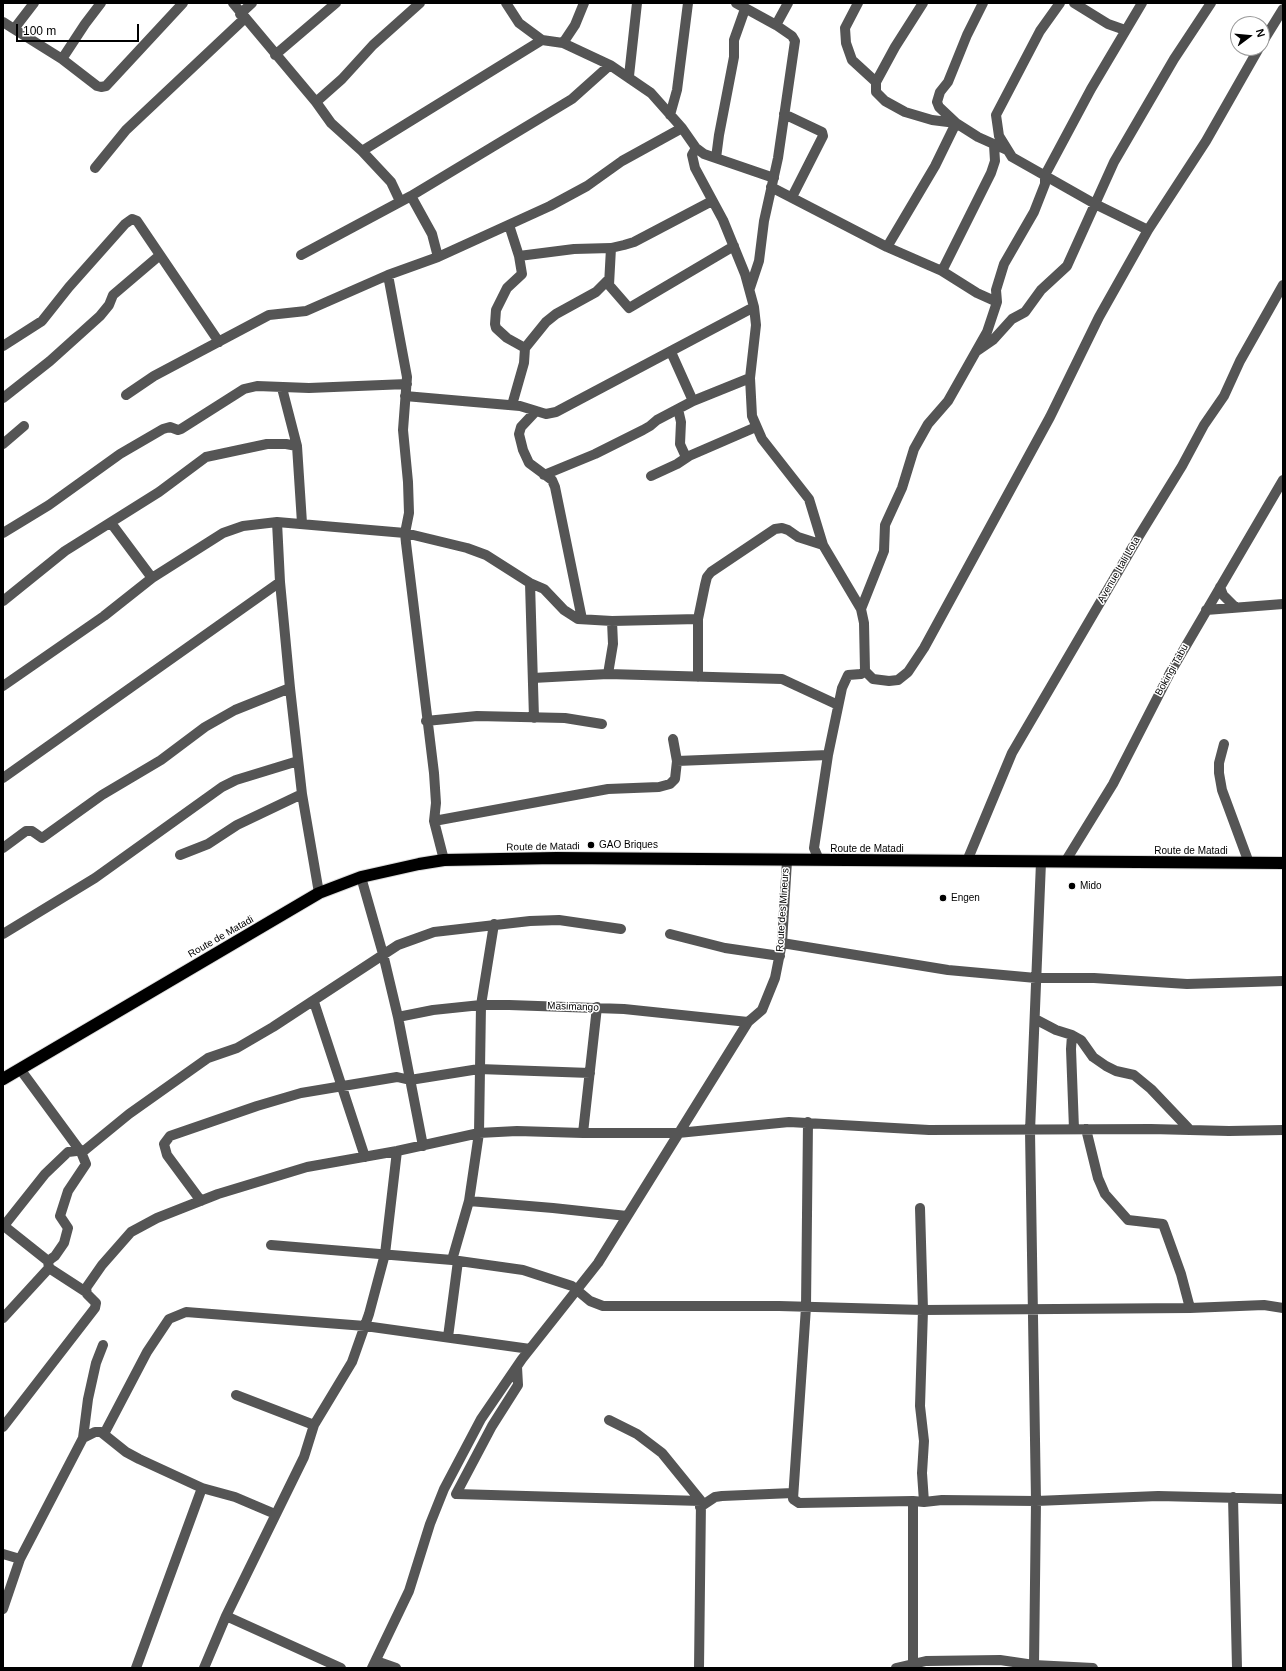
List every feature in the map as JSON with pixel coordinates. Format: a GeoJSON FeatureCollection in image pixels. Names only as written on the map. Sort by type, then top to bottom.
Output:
{"type":"FeatureCollection","features":[{"type":"Feature","properties":{"kind":"highway","name":"Route de Matadi"},"geometry":{"type":"LineString","coordinates":[[3,1079],[319,893],[361,877],[412,865],[444,860],[556,858],[787,861],[1283,863]]}},
{"type":"Feature","properties":{"kind":"street"},"geometry":{"type":"LineString","coordinates":[[14,29],[34,3]]}},
{"type":"Feature","properties":{"kind":"street"},"geometry":{"type":"LineString","coordinates":[[62,59],[101,3]]}},
{"type":"Feature","properties":{"kind":"street"},"geometry":{"type":"LineString","coordinates":[[3,22],[62,59],[97,86],[106,86],[183,3]]}},
{"type":"Feature","properties":{"kind":"street"},"geometry":{"type":"LineString","coordinates":[[232,3],[316,102],[331,123],[362,151],[391,182],[400,201]]}},
{"type":"Feature","properties":{"kind":"street"},"geometry":{"type":"LineString","coordinates":[[95,168],[126,130],[242,16],[252,3]]}},
{"type":"Feature","properties":{"kind":"street"},"geometry":{"type":"LineString","coordinates":[[275,55],[336,3]]}},
{"type":"Feature","properties":{"kind":"street"},"geometry":{"type":"LineString","coordinates":[[316,102],[342,79],[377,41],[420,3]]}},
{"type":"Feature","properties":{"kind":"street"},"geometry":{"type":"LineString","coordinates":[[506,3],[519,23],[542,40],[563,43],[610,65],[629,76],[651,93],[682,128],[696,148],[704,154],[772,182],[792,197],[887,247],[942,271],[977,293],[997,302]]}},
{"type":"Feature","properties":{"kind":"street"},"geometry":{"type":"LineString","coordinates":[[563,43],[575,25],[584,3]]}},
{"type":"Feature","properties":{"kind":"street"},"geometry":{"type":"LineString","coordinates":[[629,76],[637,3]]}},
{"type":"Feature","properties":{"kind":"street"},"geometry":{"type":"LineString","coordinates":[[670,115],[677,90],[688,3]]}},
{"type":"Feature","properties":{"kind":"street"},"geometry":{"type":"LineString","coordinates":[[736,3],[776,25],[792,36],[795,41],[784,114],[763,227],[759,262],[750,288]]}},
{"type":"Feature","properties":{"kind":"street"},"geometry":{"type":"LineString","coordinates":[[776,25],[788,3]]}},
{"type":"Feature","properties":{"kind":"street"},"geometry":{"type":"LineString","coordinates":[[858,3],[845,28],[846,44],[852,60],[876,82]]}},
{"type":"Feature","properties":{"kind":"street"},"geometry":{"type":"LineString","coordinates":[[923,3],[899,39],[876,82],[875,88],[882,98],[905,112],[932,120],[956,124]]}},
{"type":"Feature","properties":{"kind":"street"},"geometry":{"type":"LineString","coordinates":[[984,3],[967,35],[948,82],[940,92],[937,102],[939,107],[956,124],[994,145],[1007,150]]}},
{"type":"Feature","properties":{"kind":"street"},"geometry":{"type":"LineString","coordinates":[[1060,3],[1040,31],[996,115],[1000,136],[1012,157],[1095,204],[1148,230]]}},
{"type":"Feature","properties":{"kind":"street"},"geometry":{"type":"LineString","coordinates":[[1074,3],[1108,24],[1125,30]]}},
{"type":"Feature","properties":{"kind":"street"},"geometry":{"type":"LineString","coordinates":[[860,609],[884,551],[885,525],[902,488],[914,448],[928,424],[948,401],[977,351],[991,321],[997,302],[996,290],[1004,264],[1034,212],[1045,184],[1045,175],[1125,30],[1142,3]]}},
{"type":"Feature","properties":{"kind":"street"},"geometry":{"type":"LineString","coordinates":[[977,351],[993,340],[1012,319],[1025,312],[1041,290],[1067,266],[1114,162],[1174,60],[1211,3]]}},
{"type":"Feature","properties":{"kind":"street"},"geometry":{"type":"LineString","coordinates":[[716,158],[719,134],[734,57],[734,40],[745,9]]}},
{"type":"Feature","properties":{"kind":"street"},"geometry":{"type":"LineString","coordinates":[[1270,30],[1283,9]]}},
{"type":"Feature","properties":{"kind":"street"},"geometry":{"type":"LineString","coordinates":[[362,151],[542,40]]}},
{"type":"Feature","properties":{"kind":"street"},"geometry":{"type":"LineString","coordinates":[[696,148],[692,155],[695,168],[723,220],[750,288],[756,325],[750,378],[752,416],[756,427],[773,455],[809,500],[823,545],[860,609],[864,623],[865,671],[873,678],[889,681],[898,680],[908,672],[924,648],[1050,417],[1100,317],[1148,230],[1206,141],[1254,56]]}},
{"type":"Feature","properties":{"kind":"street"},"geometry":{"type":"LineString","coordinates":[[301,255],[411,196],[572,99],[610,65]]}},
{"type":"Feature","properties":{"kind":"street"},"geometry":{"type":"LineString","coordinates":[[784,114],[822,132],[823,136],[792,197]]}},
{"type":"Feature","properties":{"kind":"street"},"geometry":{"type":"LineString","coordinates":[[887,247],[935,166],[956,124]]}},
{"type":"Feature","properties":{"kind":"street"},"geometry":{"type":"LineString","coordinates":[[126,395],[154,376],[268,315],[306,311],[388,275],[438,257],[566,198],[622,161],[682,128]]}},
{"type":"Feature","properties":{"kind":"street"},"geometry":{"type":"LineString","coordinates":[[942,271],[991,173],[995,161],[994,145]]}},
{"type":"Feature","properties":{"kind":"street"},"geometry":{"type":"LineString","coordinates":[[411,196],[432,234],[438,257]]}},
{"type":"Feature","properties":{"kind":"street"},"geometry":{"type":"LineString","coordinates":[[519,256],[574,249],[611,248],[634,242],[712,201]]}},
{"type":"Feature","properties":{"kind":"street"},"geometry":{"type":"LineString","coordinates":[[3,346],[42,321],[74,281],[125,224],[132,219],[137,221],[219,342]]}},
{"type":"Feature","properties":{"kind":"street"},"geometry":{"type":"LineString","coordinates":[[509,225],[519,256],[522,274],[507,288],[496,310],[495,324],[496,328],[507,338],[525,348]]}},
{"type":"Feature","properties":{"kind":"street"},"geometry":{"type":"LineString","coordinates":[[611,248],[609,285],[629,308],[734,246]]}},
{"type":"Feature","properties":{"kind":"street"},"geometry":{"type":"LineString","coordinates":[[3,398],[50,361],[100,316],[109,305],[113,295],[160,255]]}},
{"type":"Feature","properties":{"kind":"street"},"geometry":{"type":"LineString","coordinates":[[388,275],[405,367],[406,384],[402,430],[408,482],[409,513],[405,533],[426,721],[435,781],[436,803],[434,822],[444,860]]}},
{"type":"Feature","properties":{"kind":"street"},"geometry":{"type":"LineString","coordinates":[[512,405],[524,363],[525,348],[546,322],[556,314],[596,292],[610,279]]}},
{"type":"Feature","properties":{"kind":"street","name":"Avenue Itali Lota"},"geometry":{"type":"LineString","coordinates":[[966,861],[1012,753],[1139,536],[1182,466],[1204,425],[1224,396],[1240,361],[1283,286]]}},
{"type":"Feature","properties":{"kind":"street"},"geometry":{"type":"LineString","coordinates":[[405,396],[512,405],[546,414],[556,412],[754,307]]}},
{"type":"Feature","properties":{"kind":"street"},"geometry":{"type":"LineString","coordinates":[[670,352],[693,401]]}},
{"type":"Feature","properties":{"kind":"street"},"geometry":{"type":"LineString","coordinates":[[544,475],[595,454],[650,426],[657,420],[693,401],[750,378]]}},
{"type":"Feature","properties":{"kind":"street"},"geometry":{"type":"LineString","coordinates":[[3,533],[49,505],[120,454],[162,429],[170,427],[178,430],[181,429],[244,389],[257,386],[282,388],[406,384]]}},
{"type":"Feature","properties":{"kind":"street"},"geometry":{"type":"LineString","coordinates":[[282,388],[297,446],[302,523]]}},
{"type":"Feature","properties":{"kind":"street"},"geometry":{"type":"LineString","coordinates":[[678,410],[681,422],[680,444],[685,455],[689,456]]}},
{"type":"Feature","properties":{"kind":"street"},"geometry":{"type":"LineString","coordinates":[[536,411],[520,427],[519,434],[523,450],[529,463],[552,480],[555,487],[582,619]]}},
{"type":"Feature","properties":{"kind":"street"},"geometry":{"type":"LineString","coordinates":[[3,444],[24,426]]}},
{"type":"Feature","properties":{"kind":"street"},"geometry":{"type":"LineString","coordinates":[[651,476],[677,464],[689,456],[756,427]]}},
{"type":"Feature","properties":{"kind":"street"},"geometry":{"type":"LineString","coordinates":[[3,601],[65,551],[165,488],[206,457],[267,444],[286,444],[297,446]]}},
{"type":"Feature","properties":{"kind":"street","name":"Bokingi Tabu"},"geometry":{"type":"LineString","coordinates":[[1065,862],[1113,784],[1149,710],[1283,480]]}},
{"type":"Feature","properties":{"kind":"street"},"geometry":{"type":"LineString","coordinates":[[3,686],[104,616],[152,578],[223,533],[243,526],[277,522],[405,533],[467,548],[486,555],[530,583],[544,589],[564,610],[582,619],[612,621],[698,618]]}},
{"type":"Feature","properties":{"kind":"street"},"geometry":{"type":"LineString","coordinates":[[277,522],[280,582],[298,761],[302,794],[319,893]]}},
{"type":"Feature","properties":{"kind":"street"},"geometry":{"type":"LineString","coordinates":[[111,523],[152,578]]}},
{"type":"Feature","properties":{"kind":"street"},"geometry":{"type":"LineString","coordinates":[[698,677],[698,618],[707,577],[711,572],[776,529],[782,528],[788,530],[798,537],[823,545]]}},
{"type":"Feature","properties":{"kind":"street"},"geometry":{"type":"LineString","coordinates":[[3,778],[280,582]]}},
{"type":"Feature","properties":{"kind":"street"},"geometry":{"type":"LineString","coordinates":[[530,583],[534,718]]}},
{"type":"Feature","properties":{"kind":"street"},"geometry":{"type":"LineString","coordinates":[[1220,587],[1223,595],[1235,607]]}},
{"type":"Feature","properties":{"kind":"street"},"geometry":{"type":"LineString","coordinates":[[1206,610],[1283,604]]}},
{"type":"Feature","properties":{"kind":"street"},"geometry":{"type":"LineString","coordinates":[[608,674],[614,644],[612,621]]}},
{"type":"Feature","properties":{"kind":"street"},"geometry":{"type":"LineString","coordinates":[[819,860],[814,848],[828,756],[838,705],[848,675],[861,674],[865,671]]}},
{"type":"Feature","properties":{"kind":"street"},"geometry":{"type":"LineString","coordinates":[[533,678],[608,674],[698,677],[726,676],[782,679],[838,705]]}},
{"type":"Feature","properties":{"kind":"street"},"geometry":{"type":"LineString","coordinates":[[3,848],[26,831],[32,831],[42,838],[102,796],[161,760],[205,727],[235,710],[290,688]]}},
{"type":"Feature","properties":{"kind":"street"},"geometry":{"type":"LineString","coordinates":[[426,721],[477,716],[565,718],[602,724]]}},
{"type":"Feature","properties":{"kind":"street"},"geometry":{"type":"LineString","coordinates":[[434,822],[608,789],[659,787],[670,784],[675,779],[677,761],[673,740]]}},
{"type":"Feature","properties":{"kind":"street"},"geometry":{"type":"LineString","coordinates":[[1224,744],[1219,763],[1222,790],[1249,863]]}},
{"type":"Feature","properties":{"kind":"street"},"geometry":{"type":"LineString","coordinates":[[677,761],[828,756]]}},
{"type":"Feature","properties":{"kind":"street"},"geometry":{"type":"LineString","coordinates":[[3,934],[95,878],[222,786],[236,780],[298,761]]}},
{"type":"Feature","properties":{"kind":"street"},"geometry":{"type":"LineString","coordinates":[[180,855],[208,844],[236,825],[302,794]]}},
{"type":"Feature","properties":{"kind":"street","name":"Route des Mineurs"},"geometry":{"type":"LineString","coordinates":[[374,1664],[409,1591],[430,1524],[444,1489],[480,1419],[530,1349],[598,1263],[748,1022],[762,1010],[775,978],[780,956],[787,861]]}},
{"type":"Feature","properties":{"kind":"street"},"geometry":{"type":"LineString","coordinates":[[1034,1665],[1036,1502],[1030,1131],[1041,862]]}},
{"type":"Feature","properties":{"kind":"street"},"geometry":{"type":"LineString","coordinates":[[361,877],[383,954],[398,1017],[423,1146]]}},
{"type":"Feature","properties":{"kind":"street"},"geometry":{"type":"LineString","coordinates":[[3,1427],[97,1306],[96,1302],[86,1292],[48,1265],[3,1226],[54,1166],[68,1152],[81,1152],[85,1150],[130,1114],[208,1058],[237,1048],[314,1002],[398,945],[434,932],[494,924],[559,920],[621,929]]}},
{"type":"Feature","properties":{"kind":"street"},"geometry":{"type":"LineString","coordinates":[[448,1337],[455,1260],[469,1201],[479,1134],[481,1005],[494,924]]}},
{"type":"Feature","properties":{"kind":"street"},"geometry":{"type":"LineString","coordinates":[[670,934],[725,948],[780,956]]}},
{"type":"Feature","properties":{"kind":"street"},"geometry":{"type":"LineString","coordinates":[[782,943],[948,970],[1036,978],[1094,978],[1187,984],[1283,981]]}},
{"type":"Feature","properties":{"kind":"street"},"geometry":{"type":"LineString","coordinates":[[314,1002],[365,1157]]}},
{"type":"Feature","properties":{"kind":"street","name":"Masimango"},"geometry":{"type":"LineString","coordinates":[[398,1017],[433,1010],[481,1005],[597,1008],[679,1013],[736,1022],[748,1022]]}},
{"type":"Feature","properties":{"kind":"street"},"geometry":{"type":"LineString","coordinates":[[583,1133],[597,1008]]}},
{"type":"Feature","properties":{"kind":"street"},"geometry":{"type":"LineString","coordinates":[[1034,1019],[1081,1040],[1093,1057],[1111,1069],[1134,1075],[1151,1089],[1190,1130]]}},
{"type":"Feature","properties":{"kind":"street"},"geometry":{"type":"LineString","coordinates":[[1072,1035],[1071,1049],[1074,1129]]}},
{"type":"Feature","properties":{"kind":"street"},"geometry":{"type":"LineString","coordinates":[[3,1318],[48,1265],[64,1243],[68,1228],[60,1216],[68,1191],[86,1166],[81,1152],[20,1069]]}},
{"type":"Feature","properties":{"kind":"street"},"geometry":{"type":"LineString","coordinates":[[201,1200],[167,1155],[164,1144],[170,1136],[301,1093],[397,1077],[410,1080],[479,1069],[590,1073]]}},
{"type":"Feature","properties":{"kind":"street"},"geometry":{"type":"LineString","coordinates":[[86,1292],[91,1279],[131,1232],[156,1218],[201,1200],[307,1167],[397,1151],[479,1134],[517,1130],[583,1133],[678,1133],[789,1122],[929,1130],[1283,1130]]}},
{"type":"Feature","properties":{"kind":"street"},"geometry":{"type":"LineString","coordinates":[[808,1122],[806,1307],[793,1499],[799,1503],[942,1500],[1036,1502],[1158,1496],[1283,1499]]}},
{"type":"Feature","properties":{"kind":"street"},"geometry":{"type":"LineString","coordinates":[[1086,1129],[1098,1178],[1105,1194],[1128,1220],[1163,1224],[1181,1274],[1190,1308]]}},
{"type":"Feature","properties":{"kind":"street"},"geometry":{"type":"LineString","coordinates":[[204,1668],[226,1616],[304,1457],[314,1425],[349,1369],[365,1326],[385,1254],[397,1151]]}},
{"type":"Feature","properties":{"kind":"street"},"geometry":{"type":"LineString","coordinates":[[469,1201],[626,1216]]}},
{"type":"Feature","properties":{"kind":"street"},"geometry":{"type":"LineString","coordinates":[[912,1665],[918,1501],[924,1441],[920,1406],[922,1310],[920,1208]]}},
{"type":"Feature","properties":{"kind":"street"},"geometry":{"type":"LineString","coordinates":[[271,1245],[455,1260],[523,1270],[572,1286],[576,1291],[596,1304],[603,1306],[806,1307],[922,1310],[1190,1308],[1264,1305],[1283,1308]]}},
{"type":"Feature","properties":{"kind":"street"},"geometry":{"type":"LineString","coordinates":[[104,1434],[147,1352],[164,1325],[169,1319],[180,1314],[193,1311],[365,1326],[530,1349]]}},
{"type":"Feature","properties":{"kind":"street"},"geometry":{"type":"LineString","coordinates":[[3,1609],[20,1559],[82,1438],[88,1399],[96,1363],[103,1345]]}},
{"type":"Feature","properties":{"kind":"street"},"geometry":{"type":"LineString","coordinates":[[517,1367],[518,1385],[492,1426],[456,1494],[701,1504],[715,1497],[722,1496],[793,1493]]}},
{"type":"Feature","properties":{"kind":"street"},"geometry":{"type":"LineString","coordinates":[[236,1395],[314,1425]]}},
{"type":"Feature","properties":{"kind":"street"},"geometry":{"type":"LineString","coordinates":[[609,1420],[637,1434],[662,1453],[701,1504],[699,1668]]}},
{"type":"Feature","properties":{"kind":"street"},"geometry":{"type":"LineString","coordinates":[[82,1438],[95,1432],[104,1434],[126,1452],[202,1488],[235,1497],[275,1514]]}},
{"type":"Feature","properties":{"kind":"street"},"geometry":{"type":"LineString","coordinates":[[136,1668],[202,1488]]}},
{"type":"Feature","properties":{"kind":"street"},"geometry":{"type":"LineString","coordinates":[[1233,1497],[1237,1668]]}},
{"type":"Feature","properties":{"kind":"street"},"geometry":{"type":"LineString","coordinates":[[3,1554],[20,1559]]}},
{"type":"Feature","properties":{"kind":"street"},"geometry":{"type":"LineString","coordinates":[[226,1616],[341,1668]]}},
{"type":"Feature","properties":{"kind":"street"},"geometry":{"type":"LineString","coordinates":[[374,1664],[396,1668]]}},
{"type":"Feature","properties":{"kind":"street"},"geometry":{"type":"LineString","coordinates":[[896,1668],[912,1665],[1000,1664],[1093,1668]]}},
{"type":"Feature","properties":{"kind":"place","name":"GAO Briques"},"geometry":{"type":"Point","coordinates":[591,845]}},
{"type":"Feature","properties":{"kind":"place","name":"Mido"},"geometry":{"type":"Point","coordinates":[1072,886]}},
{"type":"Feature","properties":{"kind":"place","name":"Engen"},"geometry":{"type":"Point","coordinates":[943,898]}}]}
